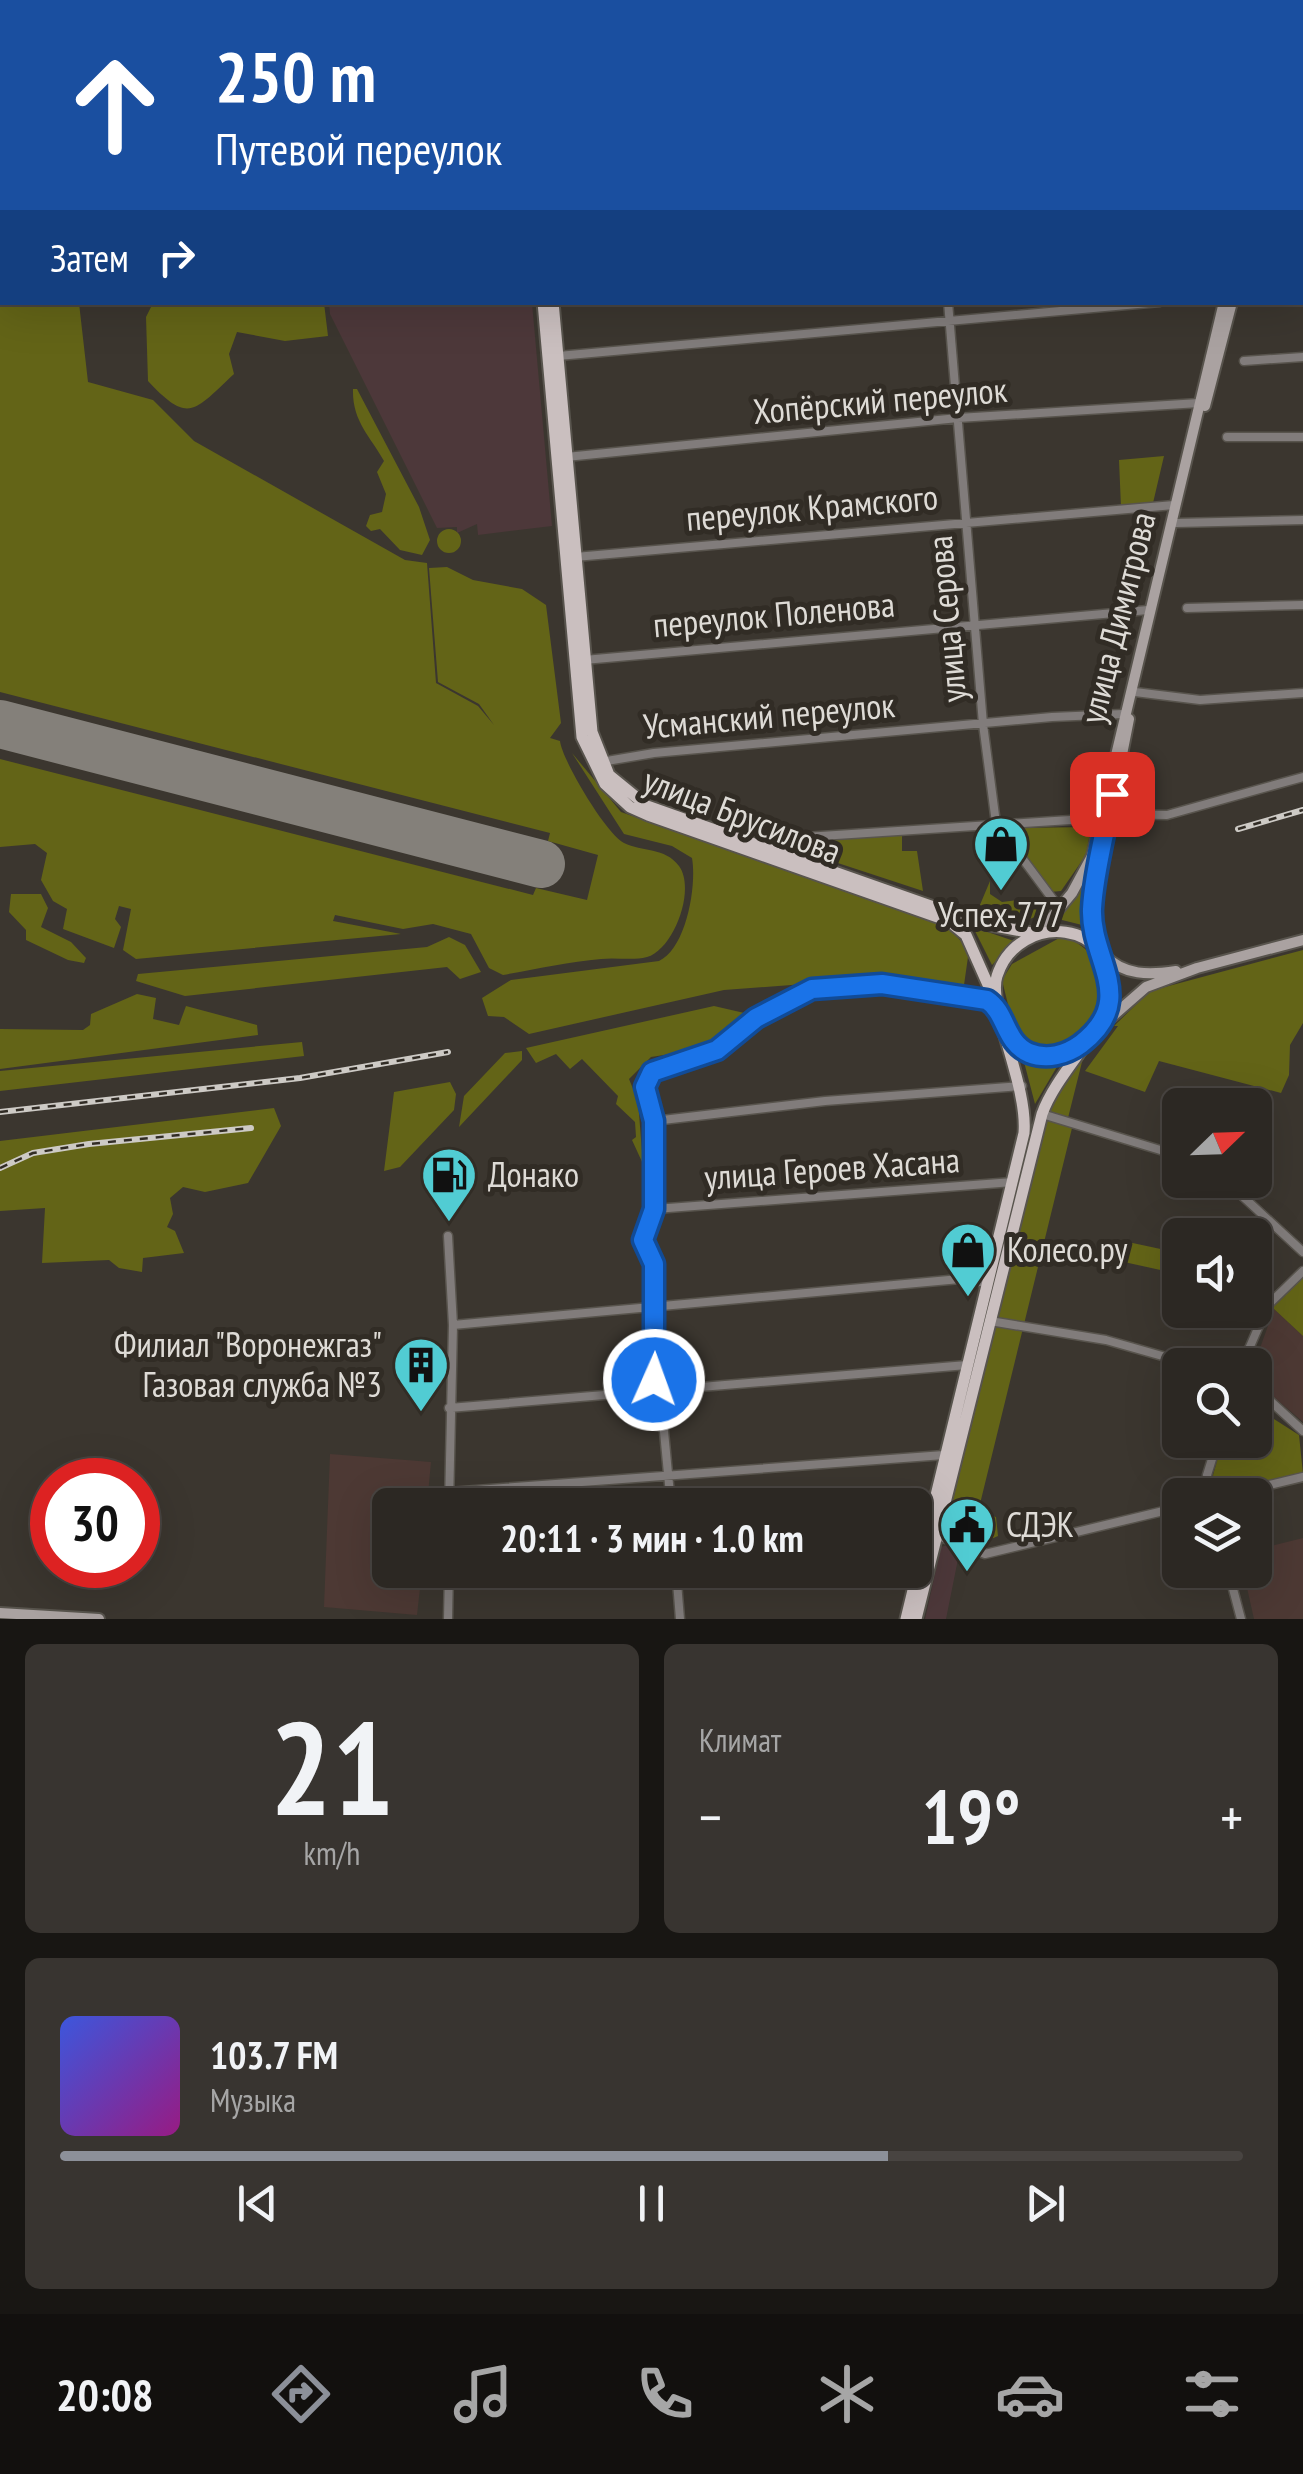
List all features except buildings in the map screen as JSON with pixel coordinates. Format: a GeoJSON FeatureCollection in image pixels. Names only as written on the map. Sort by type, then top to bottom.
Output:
{"type":"FeatureCollection","features":[{"type":"Feature","properties":{"kind":"main road","name":"улица Брусилова"},"geometry":{"type":"LineString","coordinates":[[548,305],[558,356],[592,732],[601,762],[626,793],[647,806],[979,922],[1038,934]]}},
{"type":"Feature","properties":{"kind":"main road","name":"улица Брусилова"},"geometry":{"type":"LineString","coordinates":[[548,305],[574,661],[582,737],[593,766],[616,797],[648,814],[949,921],[966,936],[997,1006]]}},
{"type":"Feature","properties":{"kind":"main road","name":"улица Димитрова"},"geometry":{"type":"LineString","coordinates":[[932,1512],[990,1321],[1042,1114],[1050,1092],[1103,1017],[1110,995],[1110,980],[1092,907],[1105,816],[1123,714],[1223,305]]}},
{"type":"Feature","properties":{"kind":"main road","name":"улица Димитрова"},"geometry":{"type":"LineString","coordinates":[[932,1506],[1025,1126],[1022,1086],[997,1006],[995,983],[1002,966],[1038,934],[1085,874],[1105,816],[1231,305]]}},
{"type":"Feature","properties":{"kind":"main road"},"geometry":{"type":"LineString","coordinates":[[1038,934],[1069,930],[1114,964],[1139,974],[1197,968]]}},
{"type":"Feature","properties":{"kind":"main road"},"geometry":{"type":"LineString","coordinates":[[1006,1030],[1023,1049],[1036,1055],[1060,1055],[1086,1039],[1134,995],[1197,968],[1303,940]]}},
{"type":"Feature","properties":{"kind":"main road","name":"улица Димитрова"},"geometry":{"type":"LineString","coordinates":[[906,1619],[913,1588]]}},
{"type":"Feature","properties":{"kind":"main road","name":"улица Димитрова"},"geometry":{"type":"LineString","coordinates":[[916,1619],[919,1588]]}},
{"type":"Feature","properties":{"kind":"main road"},"geometry":{"type":"LineString","coordinates":[[0,1613],[98,1619]]}},
{"type":"Feature","properties":{"kind":"street","name":"улица Серова"},"geometry":{"type":"LineString","coordinates":[[948,305],[983,724],[996,823],[1060,909]]}},
{"type":"Feature","properties":{"kind":"street"},"geometry":{"type":"LineString","coordinates":[[558,356],[1135,305]]}},
{"type":"Feature","properties":{"kind":"street"},"geometry":{"type":"LineString","coordinates":[[1244,362],[1303,357]]}},
{"type":"Feature","properties":{"kind":"street","name":"Хопёрский переулок"},"geometry":{"type":"LineString","coordinates":[[566,458],[958,418],[1199,403]]}},
{"type":"Feature","properties":{"kind":"street"},"geometry":{"type":"LineString","coordinates":[[1227,438],[1303,437]]}},
{"type":"Feature","properties":{"kind":"street","name":"переулок Крамского"},"geometry":{"type":"LineString","coordinates":[[575,557],[1174,505]]}},
{"type":"Feature","properties":{"kind":"street"},"geometry":{"type":"LineString","coordinates":[[1176,524],[1303,520]]}},
{"type":"Feature","properties":{"kind":"street"},"geometry":{"type":"LineString","coordinates":[[1186,608],[1303,605]]}},
{"type":"Feature","properties":{"kind":"street","name":"переулок Поленова"},"geometry":{"type":"LineString","coordinates":[[584,660],[1148,610]]}},
{"type":"Feature","properties":{"kind":"street"},"geometry":{"type":"LineString","coordinates":[[1135,692],[1200,700],[1303,693]]}},
{"type":"Feature","properties":{"kind":"street","name":"Усманский переулок"},"geometry":{"type":"LineString","coordinates":[[601,762],[654,753],[1123,714]]}},
{"type":"Feature","properties":{"kind":"street"},"geometry":{"type":"LineString","coordinates":[[764,844],[996,823],[1168,815],[1303,777]]}},
{"type":"Feature","properties":{"kind":"street"},"geometry":{"type":"LineString","coordinates":[[670,1488],[658,1392],[654,1264],[643,1240],[654,1209],[654,1121],[645,1087],[652,1072],[717,1050],[756,1018],[812,989],[896,986],[981,999],[997,1006]]}},
{"type":"Feature","properties":{"kind":"street"},"geometry":{"type":"LineString","coordinates":[[654,1121],[825,1101],[1022,1086]]}},
{"type":"Feature","properties":{"kind":"street"},"geometry":{"type":"LineString","coordinates":[[1042,1114],[1162,1151]]}},
{"type":"Feature","properties":{"kind":"street","name":"улица Героев Хасана"},"geometry":{"type":"LineString","coordinates":[[654,1209],[1013,1182]]}},
{"type":"Feature","properties":{"kind":"street"},"geometry":{"type":"LineString","coordinates":[[1244,1198],[1303,1252]]}},
{"type":"Feature","properties":{"kind":"street"},"geometry":{"type":"LineString","coordinates":[[448,1236],[453,1325],[450,1488]]}},
{"type":"Feature","properties":{"kind":"street"},"geometry":{"type":"LineString","coordinates":[[1249,1348],[1268,1305],[1303,1271]]}},
{"type":"Feature","properties":{"kind":"street"},"geometry":{"type":"LineString","coordinates":[[453,1325],[960,1278],[987,1284]]}},
{"type":"Feature","properties":{"kind":"street"},"geometry":{"type":"LineString","coordinates":[[990,1321],[1106,1340],[1162,1356]]}},
{"type":"Feature","properties":{"kind":"street"},"geometry":{"type":"LineString","coordinates":[[449,1408],[967,1365]]}},
{"type":"Feature","properties":{"kind":"street"},"geometry":{"type":"LineString","coordinates":[[1272,1403],[1303,1431]]}},
{"type":"Feature","properties":{"kind":"street"},"geometry":{"type":"LineString","coordinates":[[499,1488],[944,1455]]}},
{"type":"Feature","properties":{"kind":"street"},"geometry":{"type":"LineString","coordinates":[[1272,1484],[1303,1477]]}},
{"type":"Feature","properties":{"kind":"street"},"geometry":{"type":"LineString","coordinates":[[932,1537],[986,1554],[1162,1511]]}},
{"type":"Feature","properties":{"kind":"street"},"geometry":{"type":"LineString","coordinates":[[448,1619],[449,1588]]}},
{"type":"Feature","properties":{"kind":"street"},"geometry":{"type":"LineString","coordinates":[[677,1588],[680,1619]]}},
{"type":"Feature","properties":{"kind":"street"},"geometry":{"type":"LineString","coordinates":[[1233,1588],[1241,1619]]}},
{"type":"Feature","properties":{"kind":"shaded area"},"geometry":{"type":"Polygon","coordinates":[[[0,305],[79,305],[88,382],[153,400],[194,441],[405,560],[427,563],[436,683],[478,706],[494,725],[479,704],[438,682],[429,568],[447,567],[473,580],[522,589],[546,605],[561,723],[550,738],[560,741],[586,796],[616,837],[631,846],[667,856],[679,866],[685,889],[680,917],[666,943],[647,957],[589,960],[503,975],[489,968],[471,934],[433,924],[403,929],[335,915],[333,921],[401,934],[136,959],[123,950],[131,909],[119,906],[115,919],[121,927],[114,948],[63,929],[67,909],[53,901],[41,880],[47,853],[35,844],[0,847],[0,759],[533,895],[536,888],[587,900],[598,855],[548,841],[550,833],[0,692],[0,305]]]}},
{"type":"Feature","properties":{"kind":"shaded area"},"geometry":{"type":"Polygon","coordinates":[[[152,305],[324,305],[328,336],[285,341],[237,332],[229,354],[234,374],[200,404],[183,408],[148,381],[146,317],[152,305]]]}},
{"type":"Feature","properties":{"kind":"shaded area"},"geometry":{"type":"Polygon","coordinates":[[[329,305],[532,305],[552,526],[478,535],[477,524],[457,533],[457,527],[437,528],[330,314],[329,305]]]}},
{"type":"Feature","properties":{"kind":"shaded area"},"geometry":{"type":"Polygon","coordinates":[[[353,389],[357,389],[419,507],[430,540],[422,555],[400,550],[380,529],[371,531],[366,526],[370,515],[382,512],[386,494],[377,472],[384,461],[359,419],[353,389]]]}},
{"type":"Feature","properties":{"kind":"shaded area"},"geometry":{"type":"Polygon","coordinates":[[[1164,456],[1153,503],[1121,507],[1119,460],[1164,456]]]}},
{"type":"Feature","properties":{"kind":"shaded area"},"geometry":{"type":"Polygon","coordinates":[[[449,529],[458,532],[458,550],[449,553],[440,550],[437,541],[440,532],[449,529]]]}},
{"type":"Feature","properties":{"kind":"shaded area"},"geometry":{"type":"Polygon","coordinates":[[[572,753],[621,812],[948,927],[969,950],[963,992],[870,979],[724,990],[529,1034],[504,1017],[488,1016],[482,998],[511,980],[659,961],[676,944],[688,916],[692,858],[672,846],[624,834],[572,753]]]}},
{"type":"Feature","properties":{"kind":"shaded area"},"geometry":{"type":"Polygon","coordinates":[[[1091,827],[1086,855],[1061,891],[1050,892],[1008,831],[1009,828],[1091,827]]]}},
{"type":"Feature","properties":{"kind":"shaded area"},"geometry":{"type":"Polygon","coordinates":[[[902,832],[902,851],[917,851],[923,891],[780,844],[781,839],[902,832]]]}},
{"type":"Feature","properties":{"kind":"shaded area"},"geometry":{"type":"Polygon","coordinates":[[[1089,873],[1086,926],[1058,919],[1089,873]]]}},
{"type":"Feature","properties":{"kind":"shaded area"},"geometry":{"type":"Polygon","coordinates":[[[990,881],[990,894],[1002,902],[1040,897],[1037,916],[1023,922],[977,912],[990,881]]]}},
{"type":"Feature","properties":{"kind":"shaded area"},"geometry":{"type":"Polygon","coordinates":[[[11,894],[41,894],[48,908],[41,927],[71,942],[86,958],[84,963],[68,960],[26,940],[26,930],[9,912],[11,894]]]}},
{"type":"Feature","properties":{"kind":"shaded area"},"geometry":{"type":"Polygon","coordinates":[[[973,927],[1014,941],[1013,944],[992,965],[973,927]]]}},
{"type":"Feature","properties":{"kind":"shaded area"},"geometry":{"type":"Polygon","coordinates":[[[1063,936],[1089,953],[1101,974],[1102,997],[1093,1019],[1078,1036],[1058,1047],[1036,1046],[1015,1033],[1002,980],[1012,964],[1063,936]]]}},
{"type":"Feature","properties":{"kind":"shaded area"},"geometry":{"type":"Polygon","coordinates":[[[449,937],[465,945],[481,972],[460,979],[447,967],[185,996],[136,981],[138,974],[427,947],[449,937]]]}},
{"type":"Feature","properties":{"kind":"shaded area"},"geometry":{"type":"Polygon","coordinates":[[[1303,950],[1303,1023],[1290,1045],[1289,1075],[1281,1093],[1159,1061],[1145,1092],[1085,1071],[1118,1026],[1114,1026],[1150,991],[1303,950]]]}},
{"type":"Feature","properties":{"kind":"shaded area"},"geometry":{"type":"Polygon","coordinates":[[[137,994],[156,998],[153,1019],[179,1025],[186,1006],[257,1025],[258,1035],[0,1069],[0,1029],[83,1030],[90,1025],[91,1014],[137,994]]]}},
{"type":"Feature","properties":{"kind":"shaded area"},"geometry":{"type":"Polygon","coordinates":[[[714,1006],[753,1015],[716,1047],[651,1057],[629,1079],[638,1101],[643,1164],[632,1140],[636,1137],[635,1122],[616,1104],[618,1096],[582,1059],[570,1069],[556,1054],[536,1063],[526,1048],[714,1006]]]}},
{"type":"Feature","properties":{"kind":"shaded area"},"geometry":{"type":"Polygon","coordinates":[[[302,1042],[304,1056],[0,1091],[0,1071],[302,1042]]]}},
{"type":"Feature","properties":{"kind":"shaded area"},"geometry":{"type":"Polygon","coordinates":[[[1093,1045],[1082,1062],[1068,1118],[1049,1113],[1065,1079],[1093,1045]]]}},
{"type":"Feature","properties":{"kind":"shaded area"},"geometry":{"type":"Polygon","coordinates":[[[522,1051],[522,1060],[459,1127],[464,1096],[505,1053],[522,1051]]]}},
{"type":"Feature","properties":{"kind":"shaded area"},"geometry":{"type":"Polygon","coordinates":[[[1023,1058],[1058,1065],[1035,1104],[1023,1058]]]}},
{"type":"Feature","properties":{"kind":"shaded area"},"geometry":{"type":"Polygon","coordinates":[[[450,1082],[456,1094],[454,1110],[400,1167],[384,1171],[394,1092],[450,1082]]]}},
{"type":"Feature","properties":{"kind":"shaded area"},"geometry":{"type":"Polygon","coordinates":[[[274,1108],[281,1126],[248,1183],[205,1192],[183,1187],[170,1198],[173,1214],[167,1227],[175,1231],[184,1253],[143,1258],[142,1272],[119,1268],[109,1260],[42,1263],[45,1208],[0,1211],[0,1141],[274,1108]]]}},
{"type":"Feature","properties":{"kind":"shaded area"},"geometry":{"type":"Polygon","coordinates":[[[1048,1118],[1073,1124],[978,1512],[996,1517],[998,1536],[978,1541],[965,1539],[945,1532],[1048,1118]]]}},
{"type":"Feature","properties":{"kind":"shaded area"},"geometry":{"type":"Polygon","coordinates":[[[1128,1242],[1162,1249],[1162,1270],[1124,1262],[1128,1242]]]}},
{"type":"Feature","properties":{"kind":"shaded area"},"geometry":{"type":"Polygon","coordinates":[[[1303,1266],[1303,1336],[1274,1309],[1272,1297],[1303,1266]]]}},
{"type":"Feature","properties":{"kind":"shaded area"},"geometry":{"type":"Polygon","coordinates":[[[1274,1309],[1303,1336],[1303,1422],[1272,1396],[1272,1348],[1260,1348],[1267,1328],[1272,1328],[1274,1309]]]}},
{"type":"Feature","properties":{"kind":"shaded area"},"geometry":{"type":"Polygon","coordinates":[[[1272,1418],[1299,1435],[1303,1474],[1272,1484],[1272,1478],[1213,1475],[1218,1458],[1272,1458],[1272,1418]]]}},
{"type":"Feature","properties":{"kind":"shaded area"},"geometry":{"type":"Polygon","coordinates":[[[330,1454],[431,1462],[429,1488],[372,1488],[372,1588],[420,1588],[417,1615],[324,1607],[330,1454]]]}},
{"type":"Feature","properties":{"kind":"shaded area"},"geometry":{"type":"Polygon","coordinates":[[[1303,1538],[1303,1619],[1254,1619],[1247,1588],[1272,1588],[1272,1546],[1303,1538]]]}},
{"type":"Feature","properties":{"kind":"shaded area"},"geometry":{"type":"Polygon","coordinates":[[[950,1544],[960,1549],[946,1619],[925,1619],[932,1588],[941,1547],[950,1544]]]}},
{"type":"Feature","properties":{"kind":"runway"},"geometry":{"type":"LineString","coordinates":[[0,724],[541,864]]}},
{"type":"Feature","properties":{"kind":"railway"},"geometry":{"type":"LineString","coordinates":[[1238,829],[1303,810]]}},
{"type":"Feature","properties":{"kind":"railway"},"geometry":{"type":"LineString","coordinates":[[0,1112],[300,1078],[448,1052]]}},
{"type":"Feature","properties":{"kind":"railway"},"geometry":{"type":"LineString","coordinates":[[0,1168],[33,1153],[89,1144],[251,1128]]}},
{"type":"Feature","properties":{"kind":"place","name":"Успех-777"},"geometry":{"type":"Point","coordinates":[1001,893]}},
{"type":"Feature","properties":{"kind":"place","name":"Донако"},"geometry":{"type":"Point","coordinates":[449,1224]}},
{"type":"Feature","properties":{"kind":"place","name":"Колесо.ру"},"geometry":{"type":"Point","coordinates":[968,1299]}},
{"type":"Feature","properties":{"kind":"place","name":"Филиал \"Воронежгаз\" Газовая служба №3"},"geometry":{"type":"Point","coordinates":[421,1414]}},
{"type":"Feature","properties":{"kind":"place","name":"СДЭК"},"geometry":{"type":"Point","coordinates":[967,1574]}},
{"type":"Feature","properties":{"kind":"route"},"geometry":{"type":"LineString","coordinates":[[654,1380],[654,1264],[643,1240],[654,1209],[654,1121],[645,1087],[652,1072],[717,1050],[756,1018],[812,989],[858,984],[987,1000],[997,1006],[1006,1030],[1023,1049],[1044,1056],[1071,1051],[1100,1023],[1110,995],[1109,974],[1094,931],[1092,907],[1112,794]]}}]}
